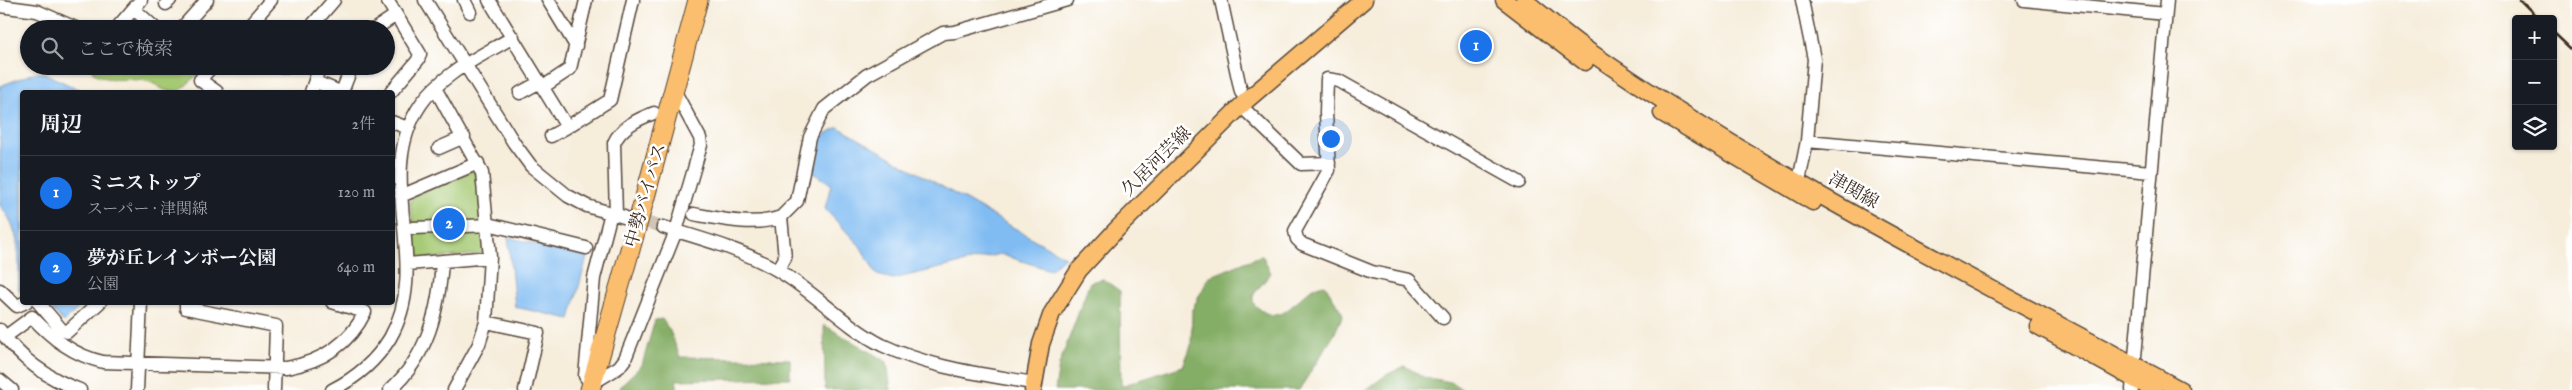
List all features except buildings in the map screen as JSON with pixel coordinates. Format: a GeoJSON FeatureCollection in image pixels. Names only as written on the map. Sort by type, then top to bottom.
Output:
{"type":"FeatureCollection","features":[{"type":"Feature","properties":{"kind":"highway","name":"中勢バイパス"},"geometry":{"type":"LineString","coordinates":[[590,387],[684,54],[696,0]]}},
{"type":"Feature","properties":{"kind":"highway"},"geometry":{"type":"LineString","coordinates":[[684,54],[711,0]]}},
{"type":"Feature","properties":{"kind":"main road","name":"久居河芸線"},"geometry":{"type":"LineString","coordinates":[[1033,387],[1042,344],[1052,313],[1079,270],[1117,229],[1244,103],[1364,0]]}},
{"type":"Feature","properties":{"kind":"main road","name":"津関線"},"geometry":{"type":"LineString","coordinates":[[1504,0],[1585,62],[1680,126],[1776,182],[2133,378],[2181,390]]}},
{"type":"Feature","properties":{"kind":"main road","name":"津関線"},"geometry":{"type":"LineString","coordinates":[[1524,0],[1592,53],[1684,115],[2154,390]]}},
{"type":"Feature","properties":{"kind":"street"},"geometry":{"type":"LineString","coordinates":[[189,20],[207,0]]}},
{"type":"Feature","properties":{"kind":"street"},"geometry":{"type":"LineString","coordinates":[[317,20],[334,0]]}},
{"type":"Feature","properties":{"kind":"street"},"geometry":{"type":"LineString","coordinates":[[387,0],[420,54],[418,60],[393,90]]}},
{"type":"Feature","properties":{"kind":"street"},"geometry":{"type":"LineString","coordinates":[[426,0],[514,143],[531,166],[568,196],[588,206],[617,215]]}},
{"type":"Feature","properties":{"kind":"street"},"geometry":{"type":"LineString","coordinates":[[489,0],[567,127]]}},
{"type":"Feature","properties":{"kind":"street"},"geometry":{"type":"LineString","coordinates":[[548,0],[576,46]]}},
{"type":"Feature","properties":{"kind":"street"},"geometry":{"type":"LineString","coordinates":[[520,93],[570,69],[586,0]]}},
{"type":"Feature","properties":{"kind":"street"},"geometry":{"type":"LineString","coordinates":[[551,136],[610,100],[633,0]]}},
{"type":"Feature","properties":{"kind":"street"},"geometry":{"type":"LineString","coordinates":[[694,214],[732,220],[770,221],[781,217],[797,202],[807,146],[813,128],[824,110],[867,75],[943,32],[955,32],[1067,0]]}},
{"type":"Feature","properties":{"kind":"street"},"geometry":{"type":"LineString","coordinates":[[1221,0],[1244,103],[1301,164],[1329,163]]}},
{"type":"Feature","properties":{"kind":"street"},"geometry":{"type":"LineString","coordinates":[[1799,182],[1807,141],[1814,59],[1802,0]]}},
{"type":"Feature","properties":{"kind":"street"},"geometry":{"type":"LineString","coordinates":[[2024,0],[2165,14]]}},
{"type":"Feature","properties":{"kind":"street"},"geometry":{"type":"LineString","coordinates":[[2133,378],[2150,172],[2167,0]]}},
{"type":"Feature","properties":{"kind":"street"},"geometry":{"type":"LineString","coordinates":[[252,20],[265,2]]}},
{"type":"Feature","properties":{"kind":"street"},"geometry":{"type":"LineString","coordinates":[[124,20],[138,4],[150,20]]}},
{"type":"Feature","properties":{"kind":"street"},"geometry":{"type":"LineString","coordinates":[[0,6],[37,11],[58,20]]}},
{"type":"Feature","properties":{"kind":"street"},"geometry":{"type":"LineString","coordinates":[[388,20],[396,15]]}},
{"type":"Feature","properties":{"kind":"street"},"geometry":{"type":"LineString","coordinates":[[332,390],[364,369],[381,353],[395,330],[406,298],[408,264],[401,196],[401,156],[408,128],[421,104],[435,88],[513,37]]}},
{"type":"Feature","properties":{"kind":"street"},"geometry":{"type":"LineString","coordinates":[[202,75],[200,80],[214,90]]}},
{"type":"Feature","properties":{"kind":"street"},"geometry":{"type":"LineString","coordinates":[[317,75],[313,87],[330,90]]}},
{"type":"Feature","properties":{"kind":"street"},"geometry":{"type":"LineString","coordinates":[[342,90],[348,75]]}},
{"type":"Feature","properties":{"kind":"street"},"geometry":{"type":"LineString","coordinates":[[1443,318],[1409,280],[1372,272],[1302,244],[1297,239],[1295,231],[1329,170],[1326,113],[1328,77],[1340,81],[1519,182]]}},
{"type":"Feature","properties":{"kind":"street"},"geometry":{"type":"LineString","coordinates":[[435,88],[478,163],[484,184],[488,225],[490,257],[486,322],[479,344],[454,390]]}},
{"type":"Feature","properties":{"kind":"street"},"geometry":{"type":"LineString","coordinates":[[654,113],[623,129],[618,134],[614,143],[617,215],[594,278],[585,376],[590,387],[619,367],[625,359],[676,231],[701,145],[700,138],[674,90]]}},
{"type":"Feature","properties":{"kind":"street"},"geometry":{"type":"LineString","coordinates":[[395,123],[408,128]]}},
{"type":"Feature","properties":{"kind":"street"},"geometry":{"type":"LineString","coordinates":[[439,148],[464,137]]}},
{"type":"Feature","properties":{"kind":"street"},"geometry":{"type":"LineString","coordinates":[[1807,141],[2150,172]]}},
{"type":"Feature","properties":{"kind":"street"},"geometry":{"type":"LineString","coordinates":[[401,196],[478,163]]}},
{"type":"Feature","properties":{"kind":"street"},"geometry":{"type":"LineString","coordinates":[[705,239],[711,217]]}},
{"type":"Feature","properties":{"kind":"street"},"geometry":{"type":"LineString","coordinates":[[778,270],[785,258],[781,217]]}},
{"type":"Feature","properties":{"kind":"street"},"geometry":{"type":"LineString","coordinates":[[413,228],[488,225],[586,248]]}},
{"type":"Feature","properties":{"kind":"street"},"geometry":{"type":"LineString","coordinates":[[663,227],[741,252],[778,270],[854,328],[897,352],[953,369],[1033,387]]}},
{"type":"Feature","properties":{"kind":"street"},"geometry":{"type":"LineString","coordinates":[[408,264],[490,257]]}},
{"type":"Feature","properties":{"kind":"street"},"geometry":{"type":"LineString","coordinates":[[390,390],[412,365],[433,325],[440,288],[442,262]]}},
{"type":"Feature","properties":{"kind":"street"},"geometry":{"type":"LineString","coordinates":[[0,290],[17,306],[20,305]]}},
{"type":"Feature","properties":{"kind":"street"},"geometry":{"type":"LineString","coordinates":[[41,305],[61,329],[67,332],[97,305]]}},
{"type":"Feature","properties":{"kind":"street"},"geometry":{"type":"LineString","coordinates":[[137,390],[141,305]]}},
{"type":"Feature","properties":{"kind":"street"},"geometry":{"type":"LineString","coordinates":[[186,305],[186,308],[276,326],[274,390]]}},
{"type":"Feature","properties":{"kind":"street"},"geometry":{"type":"LineString","coordinates":[[80,390],[47,375],[32,364],[2,333],[32,316],[54,339],[85,357],[113,363],[275,368],[296,366],[317,360],[349,337],[365,312],[342,305]]}},
{"type":"Feature","properties":{"kind":"street"},"geometry":{"type":"LineString","coordinates":[[486,322],[538,333],[525,390]]}},
{"type":"Feature","properties":{"kind":"street"},"geometry":{"type":"LineString","coordinates":[[0,380],[12,390]]}},
{"type":"Feature","properties":{"kind":"green space"},"geometry":{"type":"Polygon","coordinates":[[[97,75],[197,75],[181,90],[164,90],[146,81],[112,79],[97,75]]]}},
{"type":"Feature","properties":{"kind":"green space"},"geometry":{"type":"Polygon","coordinates":[[[472,171],[478,173],[486,248],[481,254],[421,259],[416,253],[410,201],[414,196],[472,171]]]}},
{"type":"Feature","properties":{"kind":"green space"},"geometry":{"type":"Polygon","coordinates":[[[1262,255],[1271,273],[1253,295],[1253,303],[1262,311],[1277,315],[1290,308],[1310,290],[1325,285],[1343,314],[1334,335],[1299,390],[1055,390],[1059,365],[1090,282],[1103,279],[1120,291],[1121,386],[1183,366],[1191,346],[1192,310],[1209,277],[1262,255]]]}},
{"type":"Feature","properties":{"kind":"green space"},"geometry":{"type":"Polygon","coordinates":[[[662,319],[670,331],[680,357],[790,359],[790,378],[676,380],[678,390],[620,390],[621,385],[642,365],[655,320],[662,319]]]}},
{"type":"Feature","properties":{"kind":"green space"},"geometry":{"type":"Polygon","coordinates":[[[824,325],[887,362],[891,390],[825,390],[824,325]]]}},
{"type":"Feature","properties":{"kind":"green space"},"geometry":{"type":"Polygon","coordinates":[[[1405,366],[1423,377],[1451,382],[1463,390],[1366,390],[1386,375],[1405,366]]]}},
{"type":"Feature","properties":{"kind":"water"},"geometry":{"type":"Polygon","coordinates":[[[29,75],[48,75],[80,90],[20,90],[20,291],[19,256],[15,234],[12,224],[0,206],[0,86],[29,75]]]}},
{"type":"Feature","properties":{"kind":"water"},"geometry":{"type":"Polygon","coordinates":[[[838,127],[1065,257],[1050,270],[1000,254],[893,279],[877,275],[860,246],[825,209],[831,184],[811,171],[817,139],[838,127]]]}},
{"type":"Feature","properties":{"kind":"water"},"geometry":{"type":"Polygon","coordinates":[[[508,237],[587,257],[570,319],[515,307],[508,237]]]}},
{"type":"Feature","properties":{"kind":"water"},"geometry":{"type":"Polygon","coordinates":[[[47,305],[82,305],[64,322],[47,305]]]}},
{"type":"Feature","properties":{"kind":"tunnel"},"geometry":{"type":"LineString","coordinates":[[631,218],[663,227]]}},
{"type":"Feature","properties":{"kind":"railway"},"geometry":{"type":"LineString","coordinates":[[2520,0],[2535,15]]}},
{"type":"Feature","properties":{"kind":"railway"},"geometry":{"type":"LineString","coordinates":[[2557,36],[2572,50]]}},
{"type":"Feature","properties":{"kind":"place","name":"ミニストップ"},"geometry":{"type":"Point","coordinates":[1476,46]}},
{"type":"Feature","properties":{"kind":"place","name":"夢が丘レインボー公園"},"geometry":{"type":"Point","coordinates":[449,224]}}]}
